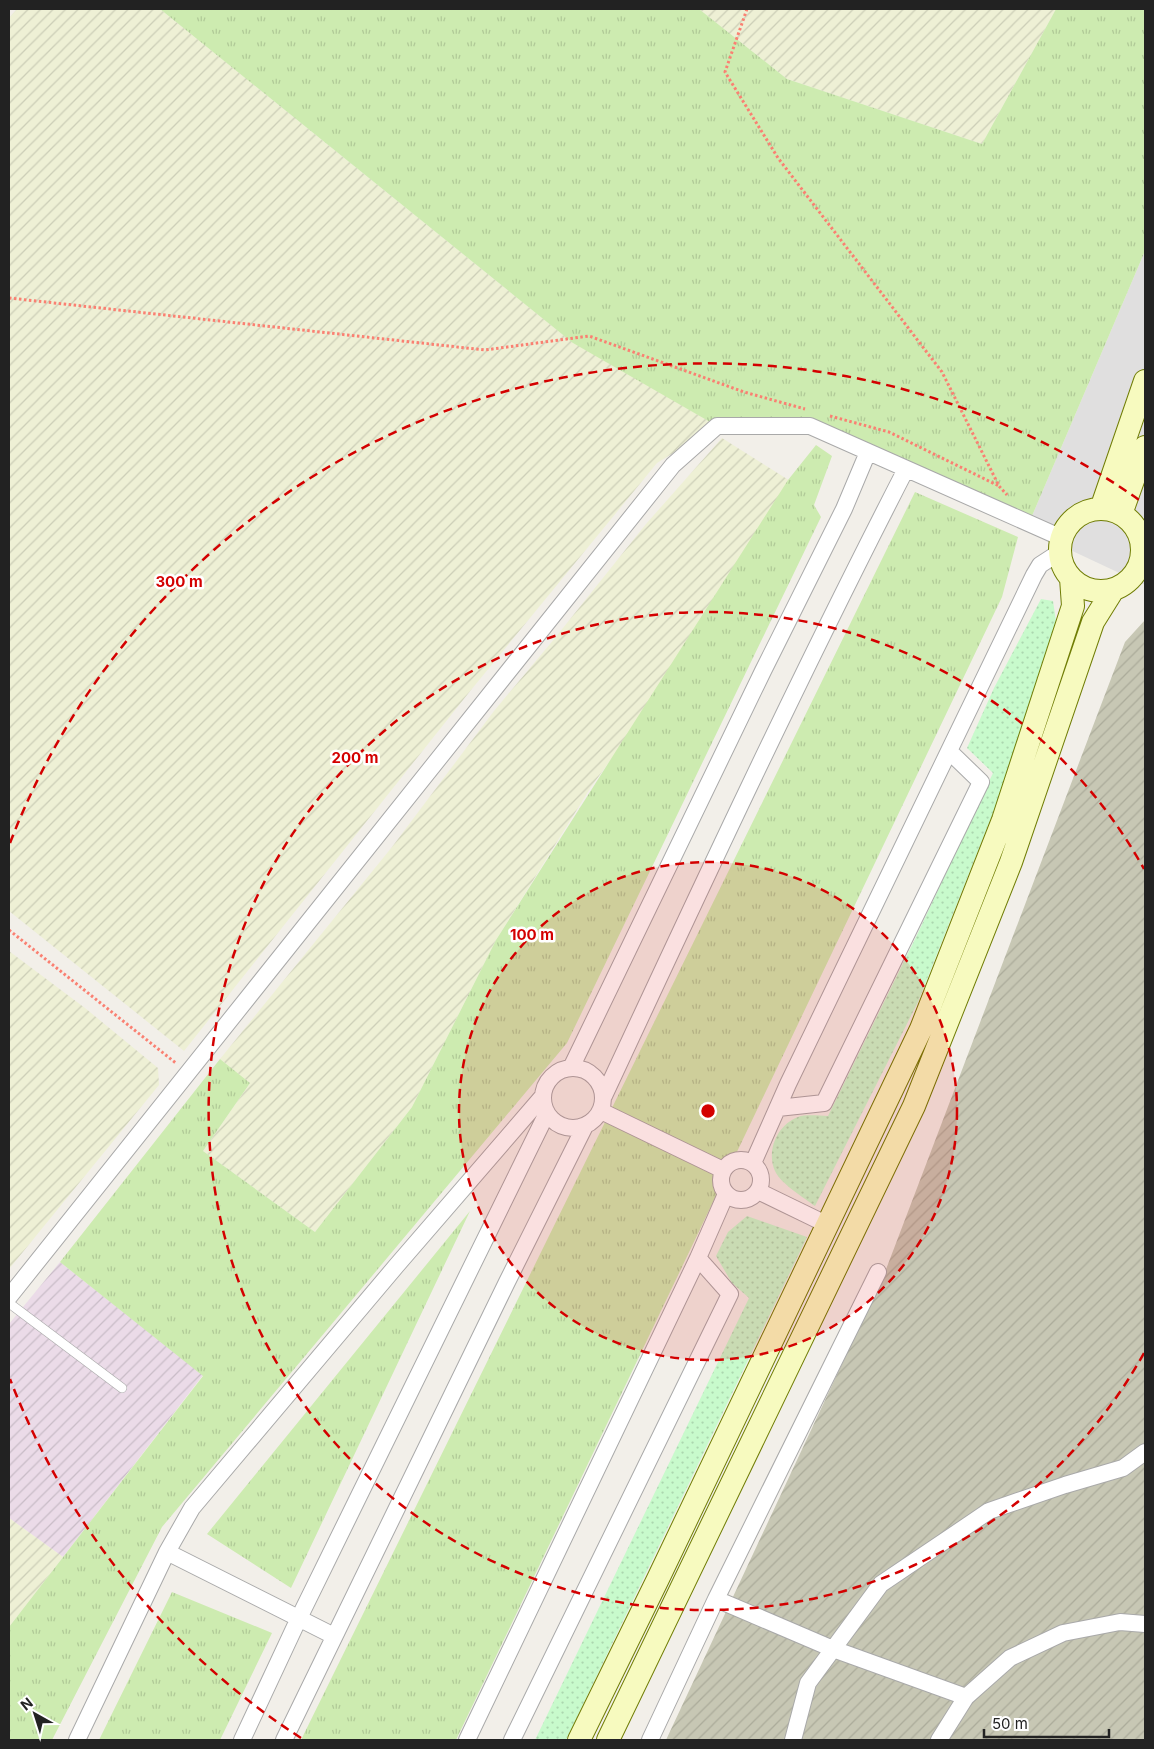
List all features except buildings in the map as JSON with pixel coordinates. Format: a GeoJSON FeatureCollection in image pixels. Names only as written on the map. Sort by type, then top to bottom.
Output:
{"type":"FeatureCollection","features":[{"type":"Feature","properties":{"kind":"street"},"geometry":{"type":"LineString","coordinates":[[1111,512],[1145,381]]}},
{"type":"Feature","properties":{"kind":"street"},"geometry":{"type":"LineString","coordinates":[[9,1297],[673,465],[717,426],[810,426],[1029,523],[1061,545],[1066,570],[1071,578],[1090,590],[1113,590],[1126,583],[1136,573],[1143,561],[1142,547],[1139,534],[1132,522],[1111,512],[1088,511],[1077,517],[1068,526],[1061,545],[1040,565],[873,908],[753,1164]]}},
{"type":"Feature","properties":{"kind":"street"},"geometry":{"type":"LineString","coordinates":[[1111,512],[1145,447]]}},
{"type":"Feature","properties":{"kind":"street"},"geometry":{"type":"LineString","coordinates":[[572,1068],[762,671],[844,509],[868,452]]}},
{"type":"Feature","properties":{"kind":"street"},"geometry":{"type":"LineString","coordinates":[[602,1104],[598,1081],[582,1069],[562,1070],[553,1076],[546,1085],[543,1096],[543,1103],[547,1113],[558,1125],[579,1128],[586,1126],[594,1120],[602,1104],[729,826],[906,469]]}},
{"type":"Feature","properties":{"kind":"street"},"geometry":{"type":"LineString","coordinates":[[579,1740],[921,1028],[1003,820],[1073,606],[1071,578]]}},
{"type":"Feature","properties":{"kind":"street"},"geometry":{"type":"LineString","coordinates":[[608,1740],[914,1106],[1011,862],[1093,622],[1113,590]]}},
{"type":"Feature","properties":{"kind":"street"},"geometry":{"type":"LineString","coordinates":[[778,1108],[824,1103],[980,782],[950,752]]}},
{"type":"Feature","properties":{"kind":"street"},"geometry":{"type":"LineString","coordinates":[[77,1740],[167,1552],[192,1508],[397,1264],[543,1096]]}},
{"type":"Feature","properties":{"kind":"street"},"geometry":{"type":"LineString","coordinates":[[602,1104],[723,1170]]}},
{"type":"Feature","properties":{"kind":"street"},"geometry":{"type":"LineString","coordinates":[[242,1740],[299,1618],[547,1113]]}},
{"type":"Feature","properties":{"kind":"street"},"geometry":{"type":"LineString","coordinates":[[284,1740],[503,1290],[586,1126]]}},
{"type":"Feature","properties":{"kind":"street"},"geometry":{"type":"LineString","coordinates":[[735,1160],[742,1160],[753,1164],[758,1169],[760,1175],[758,1191],[747,1199],[738,1200],[726,1194],[721,1184],[721,1177],[723,1170],[728,1164],[735,1160]]}},
{"type":"Feature","properties":{"kind":"street"},"geometry":{"type":"LineString","coordinates":[[758,1191],[828,1225]]}},
{"type":"Feature","properties":{"kind":"street"},"geometry":{"type":"LineString","coordinates":[[467,1740],[698,1258],[726,1194]]}},
{"type":"Feature","properties":{"kind":"street"},"geometry":{"type":"LineString","coordinates":[[512,1740],[730,1294],[698,1258]]}},
{"type":"Feature","properties":{"kind":"street"},"geometry":{"type":"LineString","coordinates":[[650,1740],[716,1599],[878,1272]]}},
{"type":"Feature","properties":{"kind":"street"},"geometry":{"type":"LineString","coordinates":[[793,1740],[808,1683],[881,1584],[989,1511],[1065,1484],[1122,1468],[1145,1452]]}},
{"type":"Feature","properties":{"kind":"street"},"geometry":{"type":"LineString","coordinates":[[167,1552],[334,1636]]}},
{"type":"Feature","properties":{"kind":"street"},"geometry":{"type":"LineString","coordinates":[[716,1599],[833,1649],[966,1697]]}},
{"type":"Feature","properties":{"kind":"street"},"geometry":{"type":"LineString","coordinates":[[938,1740],[966,1697],[1010,1658],[1063,1632],[1120,1622],[1145,1624]]}},
{"type":"Feature","properties":{"kind":"lane"},"geometry":{"type":"LineString","coordinates":[[9,1303],[122,1388]]}},
{"type":"Feature","properties":{"kind":"path"},"geometry":{"type":"LineString","coordinates":[[747,9],[725,72],[778,158],[942,372],[999,486],[1029,523]]}},
{"type":"Feature","properties":{"kind":"path"},"geometry":{"type":"LineString","coordinates":[[9,298],[485,350],[590,336],[744,392],[808,409]]}},
{"type":"Feature","properties":{"kind":"path"},"geometry":{"type":"LineString","coordinates":[[826,414],[889,432],[999,486]]}},
{"type":"Feature","properties":{"kind":"path"},"geometry":{"type":"LineString","coordinates":[[9,930],[187,1072]]}},
{"type":"Feature","properties":{"kind":"shaded area"},"geometry":{"type":"Polygon","coordinates":[[[17,9],[160,9],[562,334],[717,426],[657,463],[471,690],[184,1051],[9,911],[9,18],[17,9]]]}},
{"type":"Feature","properties":{"kind":"shaded area"},"geometry":{"type":"Polygon","coordinates":[[[699,9],[1056,9],[982,144],[787,79],[699,9]]]}},
{"type":"Feature","properties":{"kind":"shaded area"},"geometry":{"type":"Polygon","coordinates":[[[1145,251],[1145,585],[1034,533],[1029,523],[1145,251]]]}},
{"type":"Feature","properties":{"kind":"shaded area"},"geometry":{"type":"Polygon","coordinates":[[[722,438],[811,494],[713,618],[591,787],[496,940],[412,1107],[315,1232],[203,1151],[250,1083],[220,1059],[392,847],[494,711],[646,524],[722,438]]]}},
{"type":"Feature","properties":{"kind":"shaded area"},"geometry":{"type":"Polygon","coordinates":[[[1145,620],[1145,1740],[666,1740],[885,1272],[1125,642],[1145,620]]]}},
{"type":"Feature","properties":{"kind":"shaded area"},"geometry":{"type":"Polygon","coordinates":[[[9,951],[85,1008],[158,1068],[159,1085],[9,1269],[9,951]]]}},
{"type":"Feature","properties":{"kind":"shaded area"},"geometry":{"type":"Polygon","coordinates":[[[60,1262],[203,1375],[63,1557],[9,1518],[9,1324],[60,1262]]]}},
{"type":"Feature","properties":{"kind":"shaded area"},"geometry":{"type":"Polygon","coordinates":[[[9,1518],[63,1557],[9,1627],[9,1518]]]}},
{"type":"Feature","properties":{"kind":"green space"},"geometry":{"type":"Polygon","coordinates":[[[160,9],[699,9],[787,79],[982,144],[1056,9],[1145,9],[1145,251],[1029,523],[810,426],[717,426],[573,343],[160,9]]]}},
{"type":"Feature","properties":{"kind":"green space"},"geometry":{"type":"Polygon","coordinates":[[[816,445],[832,456],[814,505],[821,517],[567,1043],[162,1527],[52,1740],[9,1740],[9,1627],[203,1376],[60,1262],[220,1059],[250,1083],[203,1151],[315,1232],[412,1107],[496,940],[788,480],[816,445]]]}},
{"type":"Feature","properties":{"kind":"green space"},"geometry":{"type":"Polygon","coordinates":[[[915,492],[1018,537],[1002,597],[456,1740],[301,1740],[915,492]]]}},
{"type":"Feature","properties":{"kind":"green space"},"geometry":{"type":"Polygon","coordinates":[[[1041,599],[1053,601],[1056,621],[998,800],[918,1002],[815,1206],[778,1176],[775,1171],[772,1155],[775,1140],[784,1126],[798,1117],[809,1115],[828,1116],[916,937],[993,773],[967,748],[994,688],[1041,599]]]}},
{"type":"Feature","properties":{"kind":"green space"},"geometry":{"type":"Polygon","coordinates":[[[470,1211],[291,1588],[207,1534],[470,1211]]]}},
{"type":"Feature","properties":{"kind":"green space"},"geometry":{"type":"Polygon","coordinates":[[[747,1216],[807,1237],[566,1740],[535,1740],[749,1298],[732,1283],[716,1256],[728,1232],[747,1216]]]}},
{"type":"Feature","properties":{"kind":"green space"},"geometry":{"type":"Polygon","coordinates":[[[172,1592],[272,1633],[220,1740],[99,1740],[172,1592]]]}}]}
